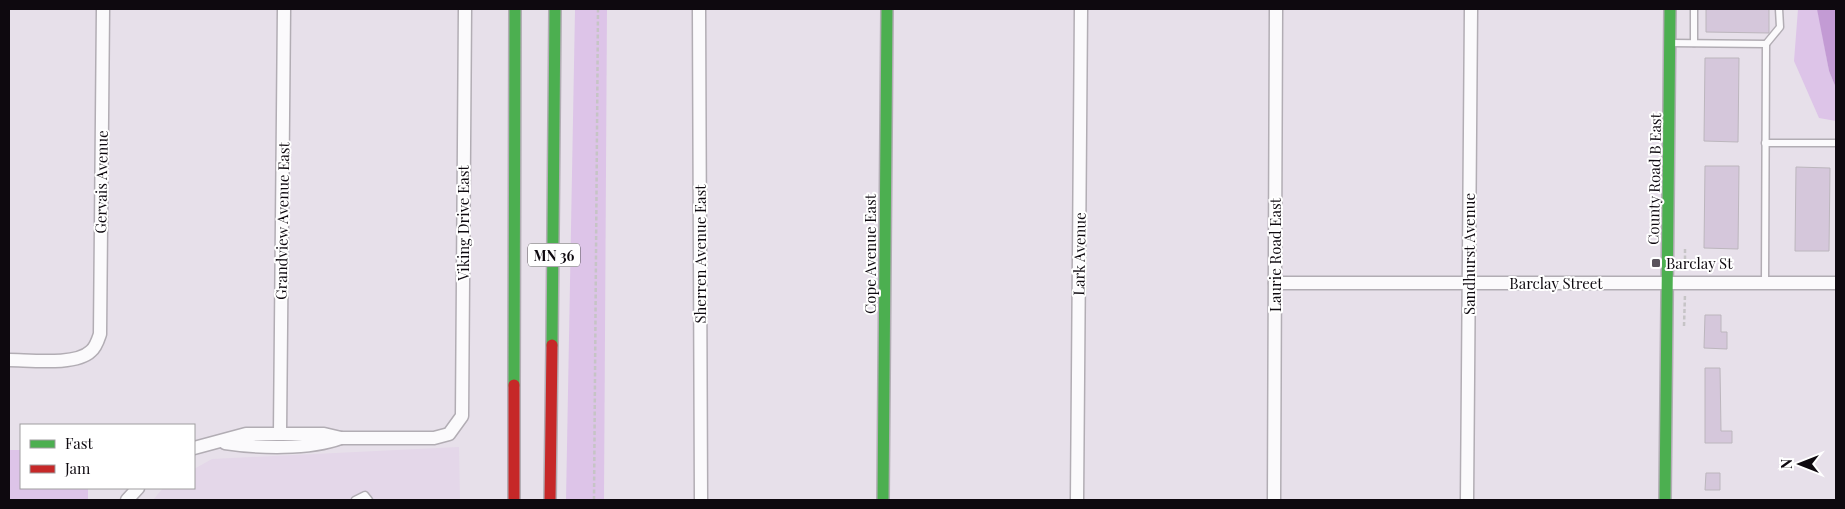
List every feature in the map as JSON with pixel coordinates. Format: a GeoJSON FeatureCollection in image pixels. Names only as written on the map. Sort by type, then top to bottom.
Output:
{"type":"FeatureCollection","features":[{"type":"Feature","properties":{"kind":"main road","name":"MN 36"},"geometry":{"type":"LineString","coordinates":[[514,500],[515,9]]}},
{"type":"Feature","properties":{"kind":"main road","name":"MN 36"},"geometry":{"type":"LineString","coordinates":[[550,500],[556,9]]}},
{"type":"Feature","properties":{"kind":"main road","name":"Cope Avenue East"},"geometry":{"type":"LineString","coordinates":[[883,500],[887,9]]}},
{"type":"Feature","properties":{"kind":"main road","name":"County Road B East"},"geometry":{"type":"LineString","coordinates":[[1665,500],[1670,9]]}},
{"type":"Feature","properties":{"kind":"street","name":"Gervais Avenue"},"geometry":{"type":"LineString","coordinates":[[9,360],[68,360],[81,358],[91,352],[100,334],[103,9]]}},
{"type":"Feature","properties":{"kind":"street","name":"Grandview Avenue East"},"geometry":{"type":"LineString","coordinates":[[280,433],[284,9]]}},
{"type":"Feature","properties":{"kind":"street","name":"Viking Drive East"},"geometry":{"type":"LineString","coordinates":[[341,438],[434,438],[449,434],[462,416],[465,9]]}},
{"type":"Feature","properties":{"kind":"street","name":"Sherren Avenue East"},"geometry":{"type":"LineString","coordinates":[[700,9],[701,500]]}},
{"type":"Feature","properties":{"kind":"street","name":"Lark Avenue"},"geometry":{"type":"LineString","coordinates":[[1077,500],[1081,9]]}},
{"type":"Feature","properties":{"kind":"street","name":"Laurie Road East"},"geometry":{"type":"LineString","coordinates":[[1274,500],[1276,9]]}},
{"type":"Feature","properties":{"kind":"street","name":"Sandhurst Avenue"},"geometry":{"type":"LineString","coordinates":[[1467,500],[1471,9]]}},
{"type":"Feature","properties":{"kind":"street","name":"Barclay Street"},"geometry":{"type":"LineString","coordinates":[[1275,283],[1836,283]]}},
{"type":"Feature","properties":{"kind":"street"},"geometry":{"type":"LineString","coordinates":[[195,448],[246,434],[324,434],[341,438]]}},
{"type":"Feature","properties":{"kind":"street"},"geometry":{"type":"LineString","coordinates":[[220,442],[244,446],[324,445],[341,438]]}},
{"type":"Feature","properties":{"kind":"lane"},"geometry":{"type":"LineString","coordinates":[[1694,9],[1694,43]]}},
{"type":"Feature","properties":{"kind":"lane"},"geometry":{"type":"LineString","coordinates":[[1765,283],[1766,44],[1780,27],[1779,9]]}},
{"type":"Feature","properties":{"kind":"lane"},"geometry":{"type":"LineString","coordinates":[[1670,43],[1766,44]]}},
{"type":"Feature","properties":{"kind":"lane"},"geometry":{"type":"LineString","coordinates":[[1765,143],[1836,143]]}},
{"type":"Feature","properties":{"kind":"lane"},"geometry":{"type":"LineString","coordinates":[[355,500],[365,495],[369,500]]}},
{"type":"Feature","properties":{"kind":"path"},"geometry":{"type":"LineString","coordinates":[[594,500],[598,9]]}},
{"type":"Feature","properties":{"kind":"shaded area"},"geometry":{"type":"Polygon","coordinates":[[[575,9],[607,9],[604,500],[566,500],[575,9]]]}},
{"type":"Feature","properties":{"kind":"shaded area"},"geometry":{"type":"Polygon","coordinates":[[[1798,9],[1818,9],[1829,71],[1836,88],[1836,121],[1819,118],[1794,61],[1798,9]]]}},
{"type":"Feature","properties":{"kind":"shaded area"},"geometry":{"type":"Polygon","coordinates":[[[1817,9],[1836,9],[1836,88],[1829,71],[1817,9]]]}},
{"type":"Feature","properties":{"kind":"shaded area"},"geometry":{"type":"Polygon","coordinates":[[[459,447],[460,500],[153,500],[162,489],[195,489],[195,468],[212,459],[459,447]]]}},
{"type":"Feature","properties":{"kind":"shaded area"},"geometry":{"type":"Polygon","coordinates":[[[9,450],[20,450],[20,489],[88,489],[88,500],[9,500],[9,450]]]}},
{"type":"Feature","properties":{"kind":"building"},"geometry":{"type":"Polygon","coordinates":[[[1706,9],[1769,9],[1769,33],[1706,32],[1706,9]]]}},
{"type":"Feature","properties":{"kind":"building"},"geometry":{"type":"Polygon","coordinates":[[[1705,58],[1739,58],[1738,142],[1704,141],[1705,58]]]}},
{"type":"Feature","properties":{"kind":"building"},"geometry":{"type":"Polygon","coordinates":[[[1705,166],[1739,166],[1738,249],[1704,248],[1705,166]]]}},
{"type":"Feature","properties":{"kind":"building"},"geometry":{"type":"Polygon","coordinates":[[[1796,167],[1830,168],[1829,251],[1795,251],[1796,167]]]}},
{"type":"Feature","properties":{"kind":"building"},"geometry":{"type":"Polygon","coordinates":[[[1705,315],[1721,315],[1721,332],[1727,332],[1727,349],[1704,348],[1705,315]]]}},
{"type":"Feature","properties":{"kind":"building"},"geometry":{"type":"Polygon","coordinates":[[[1705,368],[1720,368],[1721,431],[1732,431],[1732,443],[1705,443],[1705,368]]]}},
{"type":"Feature","properties":{"kind":"building"},"geometry":{"type":"Polygon","coordinates":[[[1706,473],[1720,473],[1720,490],[1705,490],[1706,473]]]}},
{"type":"Feature","properties":{"kind":"traffic: fast"},"geometry":{"type":"LineString","coordinates":[[514,385],[515,9]]}},
{"type":"Feature","properties":{"kind":"traffic: fast"},"geometry":{"type":"LineString","coordinates":[[552,345],[555,9]]}},
{"type":"Feature","properties":{"kind":"traffic: fast"},"geometry":{"type":"LineString","coordinates":[[883,500],[887,9]]}},
{"type":"Feature","properties":{"kind":"traffic: fast"},"geometry":{"type":"LineString","coordinates":[[1665,500],[1670,9]]}},
{"type":"Feature","properties":{"kind":"traffic: jam"},"geometry":{"type":"LineString","coordinates":[[550,500],[552,345]]}},
{"type":"Feature","properties":{"kind":"traffic: jam"},"geometry":{"type":"LineString","coordinates":[[514,385],[514,500]]}},
{"type":"Feature","properties":{"kind":"place","name":"Barclay St"},"geometry":{"type":"Point","coordinates":[1656,263]}}]}
